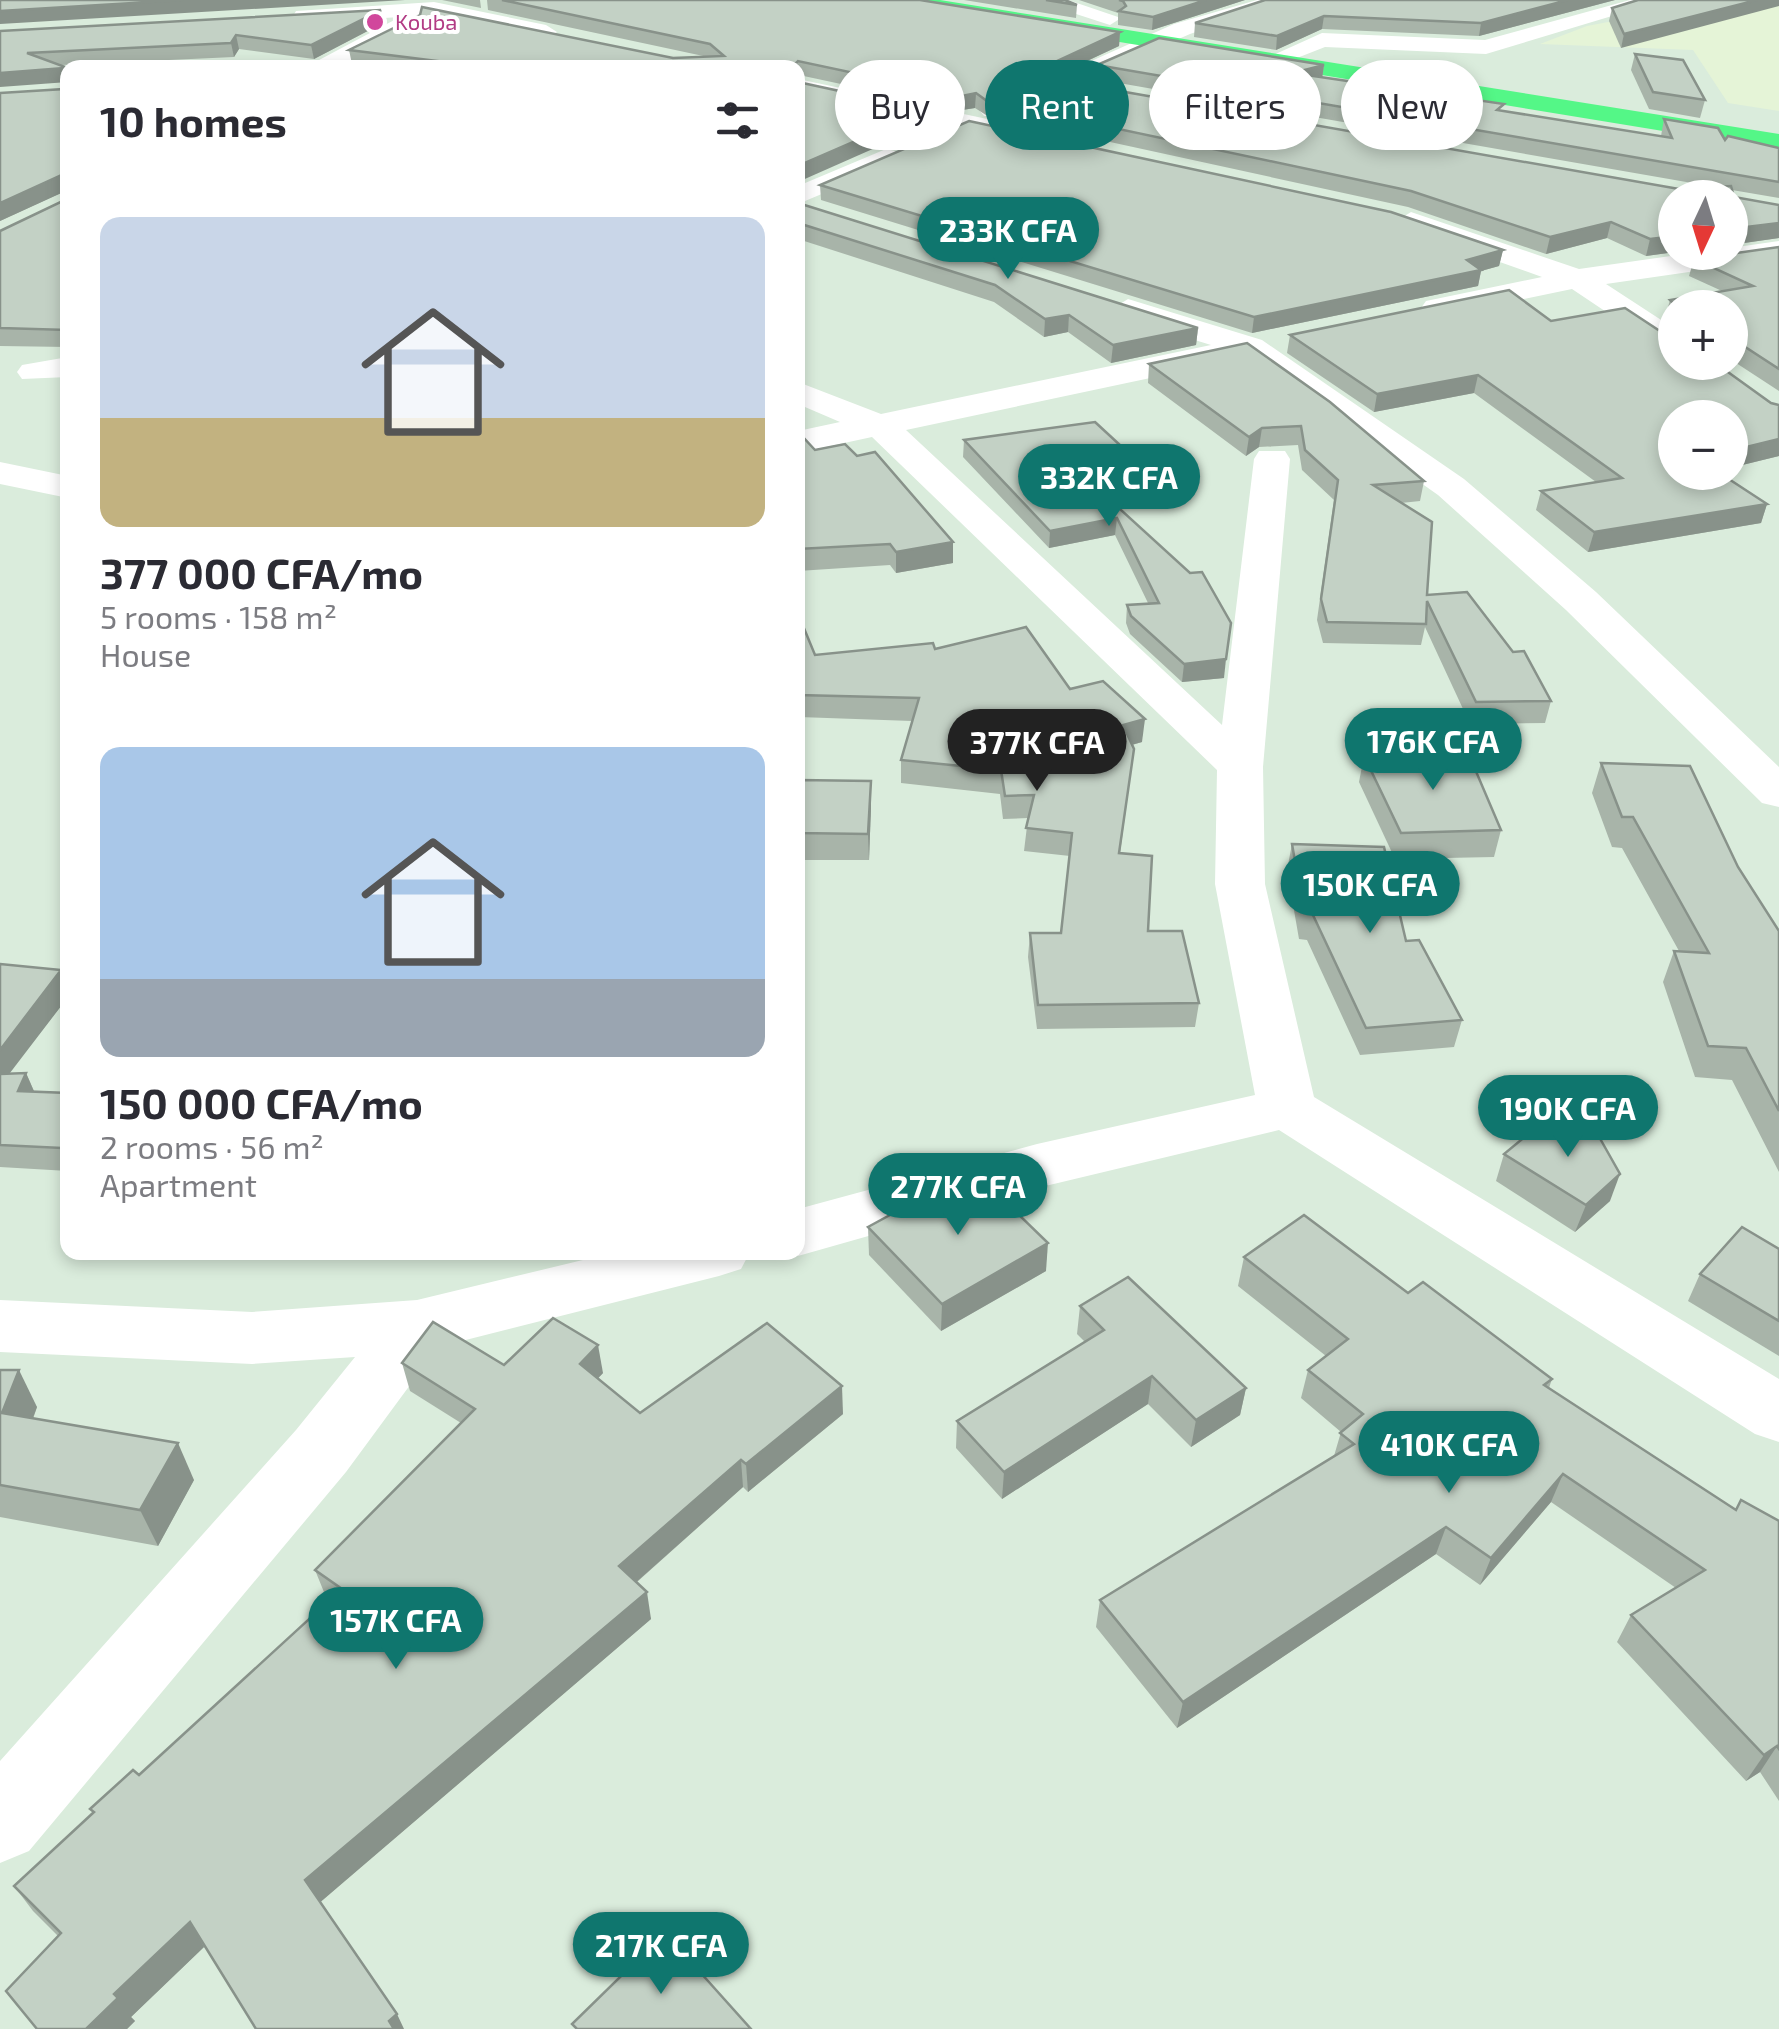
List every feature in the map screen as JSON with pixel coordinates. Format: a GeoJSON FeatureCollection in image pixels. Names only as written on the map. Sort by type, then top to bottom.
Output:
{"type":"FeatureCollection","features":[{"type":"Feature","properties":{"kind":"main road"},"geometry":{"type":"LineString","coordinates":[[900,0],[1171,35],[1779,142]]}},
{"type":"Feature","properties":{"kind":"main road"},"geometry":{"type":"LineString","coordinates":[[995,0],[1110,18],[1171,35]]}},
{"type":"Feature","properties":{"kind":"main road"},"geometry":{"type":"LineString","coordinates":[[1284,55],[1779,126]]}},
{"type":"Feature","properties":{"kind":"street"},"geometry":{"type":"LineString","coordinates":[[1044,0],[1110,18]]}},
{"type":"Feature","properties":{"kind":"street"},"geometry":{"type":"LineString","coordinates":[[1284,55],[1332,40],[1486,47],[1654,0]]}},
{"type":"Feature","properties":{"kind":"street"},"geometry":{"type":"LineString","coordinates":[[1113,60],[1269,1]]}},
{"type":"Feature","properties":{"kind":"street"},"geometry":{"type":"LineString","coordinates":[[332,60],[445,4]]}},
{"type":"Feature","properties":{"kind":"street"},"geometry":{"type":"LineString","coordinates":[[277,18],[445,4],[563,36]]}},
{"type":"Feature","properties":{"kind":"street"},"geometry":{"type":"LineString","coordinates":[[805,88],[985,126]]}},
{"type":"Feature","properties":{"kind":"street"},"geometry":{"type":"LineString","coordinates":[[805,193],[985,114]]}},
{"type":"Feature","properties":{"kind":"street"},"geometry":{"type":"LineString","coordinates":[[805,208],[835,218]]}},
{"type":"Feature","properties":{"kind":"street"},"geometry":{"type":"LineString","coordinates":[[1380,213],[1484,244],[1577,279],[1658,332]]}},
{"type":"Feature","properties":{"kind":"street"},"geometry":{"type":"LineString","coordinates":[[1404,315],[1577,279],[1779,250]]}},
{"type":"Feature","properties":{"kind":"street"},"geometry":{"type":"LineString","coordinates":[[1099,300],[1250,347],[1450,487],[1581,601],[1778,789]]}},
{"type":"Feature","properties":{"kind":"street"},"geometry":{"type":"LineString","coordinates":[[805,441],[1288,339]]}},
{"type":"Feature","properties":{"kind":"street"},"geometry":{"type":"LineString","coordinates":[[805,395],[882,427],[1240,767]]}},
{"type":"Feature","properties":{"kind":"street"},"geometry":{"type":"LineString","coordinates":[[1272,459],[1240,767],[1240,884],[1288,1108]]}},
{"type":"Feature","properties":{"kind":"street"},"geometry":{"type":"LineString","coordinates":[[0,473],[60,485]]}},
{"type":"Feature","properties":{"kind":"street"},"geometry":{"type":"LineString","coordinates":[[805,1230],[1038,1166],[1288,1108],[1779,1414]]}},
{"type":"Feature","properties":{"kind":"street"},"geometry":{"type":"LineString","coordinates":[[0,1326],[252,1338],[417,1326],[686,1260]]}},
{"type":"Feature","properties":{"kind":"street"},"geometry":{"type":"LineString","coordinates":[[0,1822],[321,1451],[417,1326]]}},
{"type":"Feature","properties":{"kind":"shaded area"},"geometry":{"type":"Polygon","coordinates":[[[1779,0],[1779,111],[1728,103],[1693,50],[1540,44],[1587,26],[1645,15],[1779,0]]]}},
{"type":"Feature","properties":{"kind":"building"},"geometry":{"type":"Polygon","coordinates":[[[0,0],[183,0],[0,11],[0,0]]]}},
{"type":"Feature","properties":{"kind":"building"},"geometry":{"type":"Polygon","coordinates":[[[502,0],[920,0],[1120,32],[1059,60],[985,60],[985,100],[976,93],[965,95],[965,60],[835,60],[835,69],[805,60],[429,60],[349,50],[420,15],[422,7],[673,58],[724,56],[710,44],[502,0]]]}},
{"type":"Feature","properties":{"kind":"building"},"geometry":{"type":"Polygon","coordinates":[[[1119,0],[1206,0],[1153,17],[1119,11],[1126,6],[1119,0]]]}},
{"type":"Feature","properties":{"kind":"building"},"geometry":{"type":"Polygon","coordinates":[[[1265,0],[1568,0],[1481,23],[1324,16],[1277,36],[1195,23],[1265,0]]]}},
{"type":"Feature","properties":{"kind":"building"},"geometry":{"type":"Polygon","coordinates":[[[1638,0],[1757,0],[1624,34],[1612,8],[1638,0]]]}},
{"type":"Feature","properties":{"kind":"building"},"geometry":{"type":"Polygon","coordinates":[[[381,10],[311,45],[236,35],[231,43],[27,53],[60,68],[0,73],[0,31],[381,10]]]}},
{"type":"Feature","properties":{"kind":"building"},"geometry":{"type":"Polygon","coordinates":[[[1159,38],[1293,60],[1149,60],[1149,74],[1129,70],[1129,60],[1108,60],[1159,38]]]}},
{"type":"Feature","properties":{"kind":"building"},"geometry":{"type":"Polygon","coordinates":[[[1635,54],[1683,60],[1705,100],[1653,92],[1635,54]]]}},
{"type":"Feature","properties":{"kind":"building"},"geometry":{"type":"Polygon","coordinates":[[[1321,77],[1341,80],[1341,107],[1321,103],[1321,77]]]}},
{"type":"Feature","properties":{"kind":"building"},"geometry":{"type":"Polygon","coordinates":[[[805,84],[835,90],[835,150],[805,163],[805,84]]]}},
{"type":"Feature","properties":{"kind":"building"},"geometry":{"type":"Polygon","coordinates":[[[60,89],[60,176],[0,203],[0,93],[60,89]]]}},
{"type":"Feature","properties":{"kind":"building"},"geometry":{"type":"Polygon","coordinates":[[[1129,93],[1149,96],[1149,135],[1129,131],[1129,93]]]}},
{"type":"Feature","properties":{"kind":"building"},"geometry":{"type":"Polygon","coordinates":[[[1483,101],[1504,104],[1497,110],[1672,138],[1664,119],[1718,128],[1725,140],[1728,136],[1779,148],[1779,182],[1483,131],[1483,101]]]}},
{"type":"Feature","properties":{"kind":"building"},"geometry":{"type":"Polygon","coordinates":[[[965,123],[985,124],[985,150],[1103,150],[1391,212],[1503,250],[1467,260],[1481,270],[1254,317],[820,185],[901,150],[965,150],[965,123]]]}},
{"type":"Feature","properties":{"kind":"building"},"geometry":{"type":"Polygon","coordinates":[[[1321,126],[1341,130],[1341,150],[1456,150],[1658,185],[1658,238],[1650,239],[1611,222],[1550,237],[1411,191],[1218,150],[1321,150],[1321,126]]]}},
{"type":"Feature","properties":{"kind":"building"},"geometry":{"type":"Polygon","coordinates":[[[1748,199],[1779,205],[1779,223],[1748,227],[1748,199]]]}},
{"type":"Feature","properties":{"kind":"building"},"geometry":{"type":"Polygon","coordinates":[[[60,202],[60,330],[0,328],[0,231],[60,202]]]}},
{"type":"Feature","properties":{"kind":"building"},"geometry":{"type":"Polygon","coordinates":[[[805,205],[1198,328],[1113,345],[1069,315],[1045,319],[995,285],[805,225],[805,205]]]}},
{"type":"Feature","properties":{"kind":"building"},"geometry":{"type":"Polygon","coordinates":[[[1779,247],[1779,369],[1748,349],[1748,290],[1729,290],[1753,286],[1718,270],[1748,270],[1748,251],[1779,247]]]}},
{"type":"Feature","properties":{"kind":"building"},"geometry":{"type":"Polygon","coordinates":[[[1509,290],[1551,321],[1625,308],[1658,330],[1658,380],[1739,380],[1779,405],[1779,439],[1748,447],[1748,400],[1658,400],[1658,490],[1746,490],[1767,504],[1594,532],[1541,491],[1622,478],[1478,375],[1377,394],[1290,335],[1509,290]]]}},
{"type":"Feature","properties":{"kind":"building"},"geometry":{"type":"Polygon","coordinates":[[[1247,343],[1330,402],[1424,481],[1373,485],[1432,522],[1427,595],[1467,592],[1513,652],[1524,651],[1551,701],[1476,702],[1427,601],[1426,624],[1327,622],[1321,599],[1338,480],[1305,450],[1301,426],[1262,428],[1249,437],[1149,364],[1247,343]]]}},
{"type":"Feature","properties":{"kind":"building"},"geometry":{"type":"Polygon","coordinates":[[[1095,422],[1134,458],[1075,468],[1190,573],[1202,572],[1231,623],[1226,659],[1184,664],[1131,616],[1127,605],[1159,603],[1117,518],[1050,531],[964,440],[1095,422]]]}},
{"type":"Feature","properties":{"kind":"building"},"geometry":{"type":"Polygon","coordinates":[[[805,439],[815,450],[845,444],[857,456],[875,452],[953,542],[896,552],[890,544],[805,549],[805,439]]]}},
{"type":"Feature","properties":{"kind":"building"},"geometry":{"type":"Polygon","coordinates":[[[1026,627],[1070,689],[1103,681],[1145,719],[1123,725],[1134,749],[1119,853],[1152,856],[1148,931],[1182,931],[1199,1003],[1038,1005],[1030,933],[1061,933],[1072,833],[1026,828],[1034,795],[1005,796],[1001,770],[901,760],[919,698],[805,695],[805,631],[815,655],[933,643],[935,649],[1026,627]]]}},
{"type":"Feature","properties":{"kind":"building"},"geometry":{"type":"Polygon","coordinates":[[[1469,755],[1501,830],[1401,833],[1364,756],[1469,755]]]}},
{"type":"Feature","properties":{"kind":"building"},"geometry":{"type":"Polygon","coordinates":[[[1601,763],[1690,766],[1738,867],[1779,931],[1779,1111],[1746,1048],[1708,1046],[1674,951],[1709,953],[1633,817],[1622,817],[1601,763]]]}},
{"type":"Feature","properties":{"kind":"building"},"geometry":{"type":"Polygon","coordinates":[[[805,780],[871,781],[868,834],[805,833],[805,780]]]}},
{"type":"Feature","properties":{"kind":"building"},"geometry":{"type":"Polygon","coordinates":[[[1292,844],[1384,847],[1406,941],[1419,940],[1462,1020],[1366,1028],[1312,913],[1304,913],[1292,844]]]}},
{"type":"Feature","properties":{"kind":"building"},"geometry":{"type":"Polygon","coordinates":[[[0,964],[60,970],[60,971],[0,1050],[0,964]]]}},
{"type":"Feature","properties":{"kind":"building"},"geometry":{"type":"Polygon","coordinates":[[[26,1073],[18,1091],[60,1093],[60,1148],[0,1145],[0,1074],[26,1073]]]}},
{"type":"Feature","properties":{"kind":"building"},"geometry":{"type":"Polygon","coordinates":[[[1589,1119],[1620,1174],[1586,1205],[1504,1154],[1544,1121],[1568,1136],[1589,1119]]]}},
{"type":"Feature","properties":{"kind":"building"},"geometry":{"type":"Polygon","coordinates":[[[983,1180],[1048,1243],[942,1304],[868,1227],[925,1196],[983,1180]]]}},
{"type":"Feature","properties":{"kind":"building"},"geometry":{"type":"Polygon","coordinates":[[[1304,1215],[1408,1293],[1423,1282],[1552,1379],[1544,1385],[1736,1510],[1741,1500],[1779,1521],[1779,1749],[1777,1746],[1764,1755],[1631,1615],[1705,1570],[1563,1474],[1491,1558],[1446,1527],[1183,1702],[1100,1600],[1354,1444],[1340,1433],[1363,1414],[1308,1370],[1348,1339],[1244,1257],[1304,1215]]]}},
{"type":"Feature","properties":{"kind":"building"},"geometry":{"type":"Polygon","coordinates":[[[1742,1227],[1779,1249],[1779,1321],[1700,1274],[1742,1227]]]}},
{"type":"Feature","properties":{"kind":"building"},"geometry":{"type":"Polygon","coordinates":[[[1128,1277],[1246,1388],[1196,1420],[1152,1376],[1004,1472],[957,1421],[1104,1330],[1080,1306],[1128,1277]]]}},
{"type":"Feature","properties":{"kind":"building"},"geometry":{"type":"Polygon","coordinates":[[[553,1318],[598,1345],[580,1364],[640,1413],[767,1323],[842,1386],[746,1464],[741,1460],[619,1566],[647,1592],[305,1880],[397,2014],[389,2021],[394,2029],[256,2029],[190,1922],[114,1994],[118,1998],[86,2029],[37,2029],[6,1991],[61,1933],[14,1886],[133,1770],[139,1775],[342,1589],[315,1570],[475,1409],[402,1363],[433,1322],[504,1365],[553,1318]]]}},
{"type":"Feature","properties":{"kind":"building"},"geometry":{"type":"Polygon","coordinates":[[[0,1370],[19,1370],[2,1413],[178,1443],[140,1510],[0,1485],[0,1370]]]}},
{"type":"Feature","properties":{"kind":"building"},"geometry":{"type":"Polygon","coordinates":[[[665,1933],[751,2029],[577,2029],[572,2024],[665,1933]]]}},
{"type":"Feature","properties":{"kind":"place","name":"Kouba"},"geometry":{"type":"Point","coordinates":[375,22]}}]}
